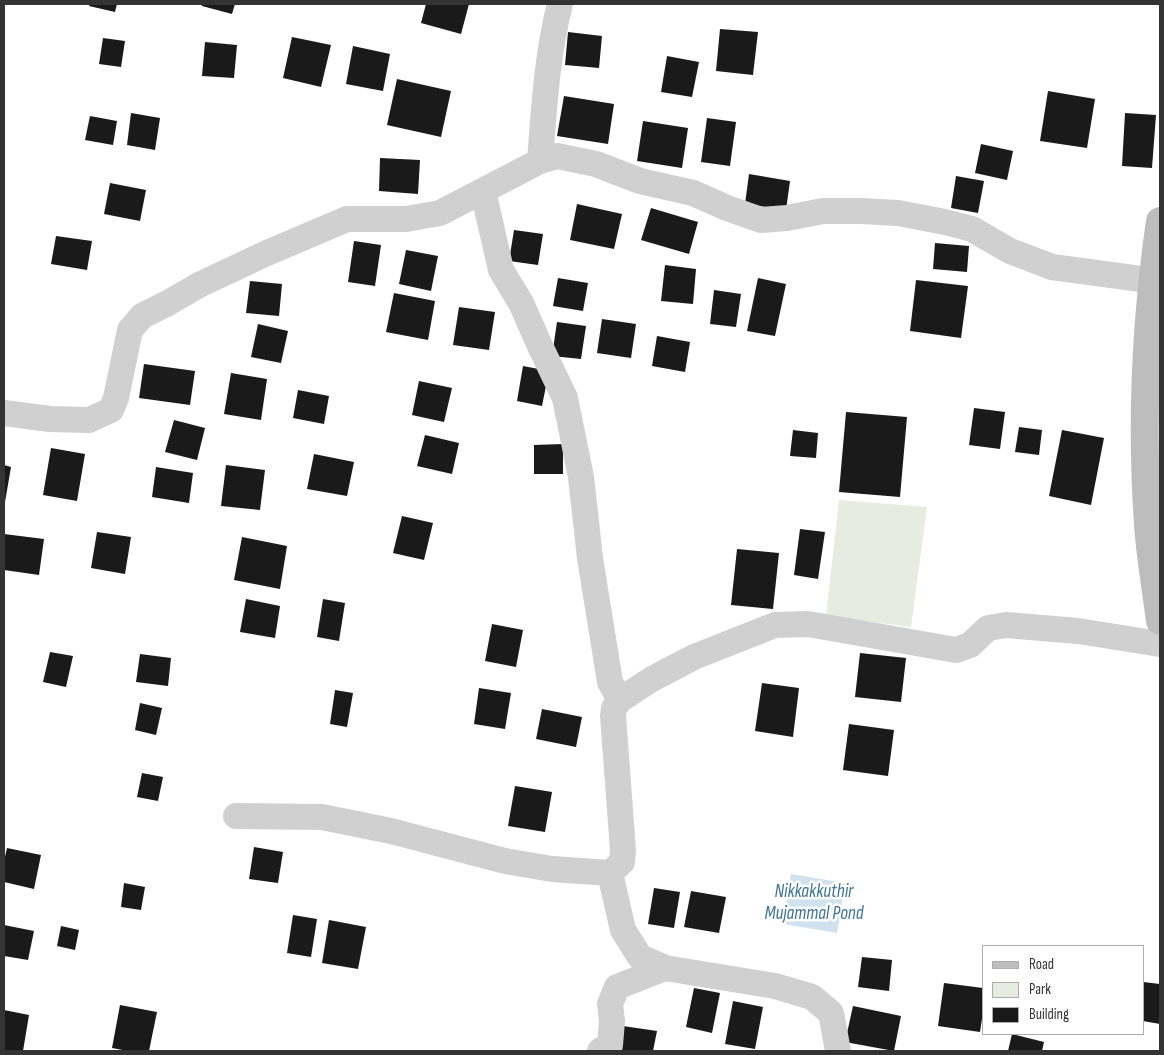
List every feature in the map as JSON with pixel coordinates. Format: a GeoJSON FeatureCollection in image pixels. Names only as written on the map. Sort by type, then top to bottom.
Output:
{"type":"FeatureCollection","features":[{"type":"Feature","properties":{"kind":"main road"},"geometry":{"type":"LineString","coordinates":[[1160,221],[1152,278],[1146,361],[1148,524],[1160,621]]}},
{"type":"Feature","properties":{"kind":"street"},"geometry":{"type":"LineString","coordinates":[[540,161],[547,87],[560,4]]}},
{"type":"Feature","properties":{"kind":"street"},"geometry":{"type":"LineString","coordinates":[[4,413],[50,419],[89,420],[111,410],[116,398],[130,330],[142,316],[199,285],[347,219],[406,219],[440,213],[540,161],[557,156],[596,164],[640,181],[694,193],[727,208],[761,220],[787,218],[822,211],[898,213],[972,229],[1010,251],[1052,267],[1141,279],[1152,278]]}},
{"type":"Feature","properties":{"kind":"street"},"geometry":{"type":"LineString","coordinates":[[484,191],[502,270],[522,303],[565,398],[581,477],[590,558],[610,682],[620,700]]}},
{"type":"Feature","properties":{"kind":"street"},"geometry":{"type":"LineString","coordinates":[[236,816],[322,817],[391,831],[505,861],[552,869],[610,873],[622,862],[624,850],[613,716],[614,708],[620,700],[694,657],[775,625],[808,624],[956,650],[970,645],[988,628],[1006,625],[1078,631],[1160,644]]}},
{"type":"Feature","properties":{"kind":"street"},"geometry":{"type":"LineString","coordinates":[[610,873],[623,930],[640,957],[665,968],[774,986],[812,996],[831,1013],[838,1051]]}},
{"type":"Feature","properties":{"kind":"street"},"geometry":{"type":"LineString","coordinates":[[600,1051],[610,1045],[612,1021],[610,1004],[617,987],[665,968]]}},
{"type":"Feature","properties":{"kind":"green space"},"geometry":{"type":"Polygon","coordinates":[[[839,500],[927,507],[911,627],[826,616],[839,500]]]}},
{"type":"Feature","properties":{"kind":"water","name":"Nikkakkuthir Mujammal Pond"},"geometry":{"type":"Polygon","coordinates":[[[791,874],[845,883],[837,933],[783,924],[791,874]]]}},
{"type":"Feature","properties":{"kind":"building"},"geometry":{"type":"Polygon","coordinates":[[[90,4],[117,4],[115,12],[89,6],[90,4]]]}},
{"type":"Feature","properties":{"kind":"building"},"geometry":{"type":"Polygon","coordinates":[[[202,4],[235,4],[232,14],[202,6],[202,4]]]}},
{"type":"Feature","properties":{"kind":"building"},"geometry":{"type":"Polygon","coordinates":[[[426,4],[469,4],[461,34],[421,23],[426,4]]]}},
{"type":"Feature","properties":{"kind":"building"},"geometry":{"type":"Polygon","coordinates":[[[720,29],[758,32],[753,75],[716,71],[720,29]]]}},
{"type":"Feature","properties":{"kind":"building"},"geometry":{"type":"Polygon","coordinates":[[[568,32],[602,36],[599,68],[565,65],[568,32]]]}},
{"type":"Feature","properties":{"kind":"building"},"geometry":{"type":"Polygon","coordinates":[[[292,37],[331,45],[321,87],[283,78],[292,37]]]}},
{"type":"Feature","properties":{"kind":"building"},"geometry":{"type":"Polygon","coordinates":[[[103,38],[125,41],[121,67],[99,64],[103,38]]]}},
{"type":"Feature","properties":{"kind":"building"},"geometry":{"type":"Polygon","coordinates":[[[205,42],[237,45],[234,78],[202,76],[205,42]]]}},
{"type":"Feature","properties":{"kind":"building"},"geometry":{"type":"Polygon","coordinates":[[[353,46],[390,54],[383,91],[346,84],[353,46]]]}},
{"type":"Feature","properties":{"kind":"building"},"geometry":{"type":"Polygon","coordinates":[[[667,56],[699,62],[692,97],[661,92],[667,56]]]}},
{"type":"Feature","properties":{"kind":"building"},"geometry":{"type":"Polygon","coordinates":[[[397,79],[451,91],[441,137],[387,125],[397,79]]]}},
{"type":"Feature","properties":{"kind":"building"},"geometry":{"type":"Polygon","coordinates":[[[1048,91],[1095,99],[1087,148],[1040,141],[1048,91]]]}},
{"type":"Feature","properties":{"kind":"building"},"geometry":{"type":"Polygon","coordinates":[[[564,96],[614,104],[608,144],[557,136],[564,96]]]}},
{"type":"Feature","properties":{"kind":"building"},"geometry":{"type":"Polygon","coordinates":[[[131,113],[160,118],[155,150],[127,145],[131,113]]]}},
{"type":"Feature","properties":{"kind":"building"},"geometry":{"type":"Polygon","coordinates":[[[1125,113],[1156,115],[1152,168],[1122,166],[1125,113]]]}},
{"type":"Feature","properties":{"kind":"building"},"geometry":{"type":"Polygon","coordinates":[[[90,116],[117,121],[113,145],[85,140],[90,116]]]}},
{"type":"Feature","properties":{"kind":"building"},"geometry":{"type":"Polygon","coordinates":[[[707,118],[736,122],[730,166],[701,162],[707,118]]]}},
{"type":"Feature","properties":{"kind":"building"},"geometry":{"type":"Polygon","coordinates":[[[643,121],[688,128],[682,168],[637,161],[643,121]]]}},
{"type":"Feature","properties":{"kind":"building"},"geometry":{"type":"Polygon","coordinates":[[[981,144],[1013,151],[1007,180],[975,173],[981,144]]]}},
{"type":"Feature","properties":{"kind":"building"},"geometry":{"type":"Polygon","coordinates":[[[380,158],[420,160],[418,194],[379,191],[380,158]]]}},
{"type":"Feature","properties":{"kind":"building"},"geometry":{"type":"Polygon","coordinates":[[[749,174],[790,181],[786,210],[745,204],[749,174]]]}},
{"type":"Feature","properties":{"kind":"building"},"geometry":{"type":"Polygon","coordinates":[[[956,176],[984,181],[978,213],[951,208],[956,176]]]}},
{"type":"Feature","properties":{"kind":"building"},"geometry":{"type":"Polygon","coordinates":[[[110,183],[146,190],[140,221],[104,214],[110,183]]]}},
{"type":"Feature","properties":{"kind":"building"},"geometry":{"type":"Polygon","coordinates":[[[577,204],[622,214],[614,249],[570,240],[577,204]]]}},
{"type":"Feature","properties":{"kind":"building"},"geometry":{"type":"Polygon","coordinates":[[[651,208],[698,222],[689,254],[641,240],[651,208]]]}},
{"type":"Feature","properties":{"kind":"building"},"geometry":{"type":"Polygon","coordinates":[[[514,230],[543,234],[538,265],[509,261],[514,230]]]}},
{"type":"Feature","properties":{"kind":"building"},"geometry":{"type":"Polygon","coordinates":[[[56,236],[92,241],[87,270],[51,264],[56,236]]]}},
{"type":"Feature","properties":{"kind":"building"},"geometry":{"type":"Polygon","coordinates":[[[354,241],[381,245],[375,286],[348,282],[354,241]]]}},
{"type":"Feature","properties":{"kind":"building"},"geometry":{"type":"Polygon","coordinates":[[[935,243],[969,246],[967,272],[933,269],[935,243]]]}},
{"type":"Feature","properties":{"kind":"building"},"geometry":{"type":"Polygon","coordinates":[[[406,250],[438,256],[431,291],[399,284],[406,250]]]}},
{"type":"Feature","properties":{"kind":"building"},"geometry":{"type":"Polygon","coordinates":[[[665,265],[696,269],[693,304],[661,301],[665,265]]]}},
{"type":"Feature","properties":{"kind":"building"},"geometry":{"type":"Polygon","coordinates":[[[558,278],[588,283],[583,311],[553,306],[558,278]]]}},
{"type":"Feature","properties":{"kind":"building"},"geometry":{"type":"Polygon","coordinates":[[[758,278],[786,284],[775,336],[747,331],[758,278]]]}},
{"type":"Feature","properties":{"kind":"building"},"geometry":{"type":"Polygon","coordinates":[[[916,280],[968,286],[961,338],[910,331],[916,280]]]}},
{"type":"Feature","properties":{"kind":"building"},"geometry":{"type":"Polygon","coordinates":[[[250,281],[282,284],[279,316],[246,313],[250,281]]]}},
{"type":"Feature","properties":{"kind":"building"},"geometry":{"type":"Polygon","coordinates":[[[714,290],[741,294],[736,327],[710,324],[714,290]]]}},
{"type":"Feature","properties":{"kind":"building"},"geometry":{"type":"Polygon","coordinates":[[[394,293],[435,301],[428,340],[386,332],[394,293]]]}},
{"type":"Feature","properties":{"kind":"building"},"geometry":{"type":"Polygon","coordinates":[[[459,307],[495,312],[489,350],[453,345],[459,307]]]}},
{"type":"Feature","properties":{"kind":"building"},"geometry":{"type":"Polygon","coordinates":[[[602,319],[636,324],[631,358],[597,353],[602,319]]]}},
{"type":"Feature","properties":{"kind":"building"},"geometry":{"type":"Polygon","coordinates":[[[557,322],[586,326],[581,359],[552,356],[557,322]]]}},
{"type":"Feature","properties":{"kind":"building"},"geometry":{"type":"Polygon","coordinates":[[[258,324],[288,331],[281,363],[251,357],[258,324]]]}},
{"type":"Feature","properties":{"kind":"building"},"geometry":{"type":"Polygon","coordinates":[[[657,336],[690,342],[685,372],[652,366],[657,336]]]}},
{"type":"Feature","properties":{"kind":"building"},"geometry":{"type":"Polygon","coordinates":[[[144,364],[195,371],[190,405],[139,398],[144,364]]]}},
{"type":"Feature","properties":{"kind":"building"},"geometry":{"type":"Polygon","coordinates":[[[523,366],[549,371],[542,406],[517,401],[523,366]]]}},
{"type":"Feature","properties":{"kind":"building"},"geometry":{"type":"Polygon","coordinates":[[[231,373],[267,379],[261,420],[224,414],[231,373]]]}},
{"type":"Feature","properties":{"kind":"building"},"geometry":{"type":"Polygon","coordinates":[[[419,381],[452,388],[444,422],[412,415],[419,381]]]}},
{"type":"Feature","properties":{"kind":"building"},"geometry":{"type":"Polygon","coordinates":[[[298,390],[329,396],[324,424],[293,418],[298,390]]]}},
{"type":"Feature","properties":{"kind":"building"},"geometry":{"type":"Polygon","coordinates":[[[974,408],[1005,412],[1000,449],[969,445],[974,408]]]}},
{"type":"Feature","properties":{"kind":"building"},"geometry":{"type":"Polygon","coordinates":[[[846,412],[907,417],[900,497],[839,492],[846,412]]]}},
{"type":"Feature","properties":{"kind":"building"},"geometry":{"type":"Polygon","coordinates":[[[174,420],[205,428],[197,460],[165,452],[174,420]]]}},
{"type":"Feature","properties":{"kind":"building"},"geometry":{"type":"Polygon","coordinates":[[[1019,427],[1042,430],[1039,455],[1015,452],[1019,427]]]}},
{"type":"Feature","properties":{"kind":"building"},"geometry":{"type":"Polygon","coordinates":[[[793,430],[818,433],[816,458],[790,456],[793,430]]]}},
{"type":"Feature","properties":{"kind":"building"},"geometry":{"type":"Polygon","coordinates":[[[1062,430],[1104,438],[1091,505],[1049,496],[1062,430]]]}},
{"type":"Feature","properties":{"kind":"building"},"geometry":{"type":"Polygon","coordinates":[[[425,435],[459,443],[452,474],[417,466],[425,435]]]}},
{"type":"Feature","properties":{"kind":"building"},"geometry":{"type":"Polygon","coordinates":[[[563,444],[563,474],[534,474],[534,445],[563,444]]]}},
{"type":"Feature","properties":{"kind":"building"},"geometry":{"type":"Polygon","coordinates":[[[51,448],[85,454],[77,501],[43,495],[51,448]]]}},
{"type":"Feature","properties":{"kind":"building"},"geometry":{"type":"Polygon","coordinates":[[[314,454],[354,462],[347,496],[307,489],[314,454]]]}},
{"type":"Feature","properties":{"kind":"building"},"geometry":{"type":"Polygon","coordinates":[[[4,465],[11,467],[5,502],[4,502],[4,465]]]}},
{"type":"Feature","properties":{"kind":"building"},"geometry":{"type":"Polygon","coordinates":[[[226,465],[265,470],[260,510],[221,506],[226,465]]]}},
{"type":"Feature","properties":{"kind":"building"},"geometry":{"type":"Polygon","coordinates":[[[156,467],[193,473],[189,503],[152,497],[156,467]]]}},
{"type":"Feature","properties":{"kind":"building"},"geometry":{"type":"Polygon","coordinates":[[[402,516],[433,523],[424,560],[393,553],[402,516]]]}},
{"type":"Feature","properties":{"kind":"building"},"geometry":{"type":"Polygon","coordinates":[[[800,529],[825,532],[818,579],[794,575],[800,529]]]}},
{"type":"Feature","properties":{"kind":"building"},"geometry":{"type":"Polygon","coordinates":[[[97,532],[131,537],[125,574],[91,568],[97,532]]]}},
{"type":"Feature","properties":{"kind":"building"},"geometry":{"type":"Polygon","coordinates":[[[4,534],[44,539],[39,575],[4,570],[4,534]]]}},
{"type":"Feature","properties":{"kind":"building"},"geometry":{"type":"Polygon","coordinates":[[[242,537],[287,546],[280,589],[234,580],[242,537]]]}},
{"type":"Feature","properties":{"kind":"building"},"geometry":{"type":"Polygon","coordinates":[[[737,549],[779,553],[773,609],[731,605],[737,549]]]}},
{"type":"Feature","properties":{"kind":"building"},"geometry":{"type":"Polygon","coordinates":[[[246,599],[280,606],[275,638],[240,632],[246,599]]]}},
{"type":"Feature","properties":{"kind":"building"},"geometry":{"type":"Polygon","coordinates":[[[323,599],[345,603],[339,641],[317,637],[323,599]]]}},
{"type":"Feature","properties":{"kind":"building"},"geometry":{"type":"Polygon","coordinates":[[[492,624],[523,630],[516,667],[485,661],[492,624]]]}},
{"type":"Feature","properties":{"kind":"building"},"geometry":{"type":"Polygon","coordinates":[[[50,652],[73,656],[66,687],[43,682],[50,652]]]}},
{"type":"Feature","properties":{"kind":"building"},"geometry":{"type":"Polygon","coordinates":[[[860,653],[906,658],[901,702],[855,697],[860,653]]]}},
{"type":"Feature","properties":{"kind":"building"},"geometry":{"type":"Polygon","coordinates":[[[140,654],[171,658],[168,686],[136,682],[140,654]]]}},
{"type":"Feature","properties":{"kind":"building"},"geometry":{"type":"Polygon","coordinates":[[[762,683],[799,688],[793,737],[755,731],[762,683]]]}},
{"type":"Feature","properties":{"kind":"building"},"geometry":{"type":"Polygon","coordinates":[[[479,688],[511,693],[505,729],[474,724],[479,688]]]}},
{"type":"Feature","properties":{"kind":"building"},"geometry":{"type":"Polygon","coordinates":[[[335,690],[353,693],[347,727],[330,724],[335,690]]]}},
{"type":"Feature","properties":{"kind":"building"},"geometry":{"type":"Polygon","coordinates":[[[140,703],[162,708],[156,735],[135,730],[140,703]]]}},
{"type":"Feature","properties":{"kind":"building"},"geometry":{"type":"Polygon","coordinates":[[[542,709],[582,717],[576,747],[536,739],[542,709]]]}},
{"type":"Feature","properties":{"kind":"building"},"geometry":{"type":"Polygon","coordinates":[[[849,724],[894,730],[888,776],[843,770],[849,724]]]}},
{"type":"Feature","properties":{"kind":"building"},"geometry":{"type":"Polygon","coordinates":[[[142,773],[163,777],[158,801],[137,797],[142,773]]]}},
{"type":"Feature","properties":{"kind":"building"},"geometry":{"type":"Polygon","coordinates":[[[515,786],[552,792],[545,832],[508,826],[515,786]]]}},
{"type":"Feature","properties":{"kind":"building"},"geometry":{"type":"Polygon","coordinates":[[[254,847],[283,852],[278,883],[249,879],[254,847]]]}},
{"type":"Feature","properties":{"kind":"building"},"geometry":{"type":"Polygon","coordinates":[[[7,848],[41,855],[34,889],[4,882],[4,861],[7,848]]]}},
{"type":"Feature","properties":{"kind":"building"},"geometry":{"type":"Polygon","coordinates":[[[124,883],[145,887],[141,910],[121,907],[124,883]]]}},
{"type":"Feature","properties":{"kind":"building"},"geometry":{"type":"Polygon","coordinates":[[[654,888],[680,892],[674,928],[648,924],[654,888]]]}},
{"type":"Feature","properties":{"kind":"building"},"geometry":{"type":"Polygon","coordinates":[[[691,891],[726,897],[719,933],[684,927],[691,891]]]}},
{"type":"Feature","properties":{"kind":"building"},"geometry":{"type":"Polygon","coordinates":[[[293,915],[317,919],[311,957],[287,953],[293,915]]]}},
{"type":"Feature","properties":{"kind":"building"},"geometry":{"type":"Polygon","coordinates":[[[329,920],[366,927],[358,969],[322,963],[329,920]]]}},
{"type":"Feature","properties":{"kind":"building"},"geometry":{"type":"Polygon","coordinates":[[[4,925],[34,931],[28,960],[4,956],[4,925]]]}},
{"type":"Feature","properties":{"kind":"building"},"geometry":{"type":"Polygon","coordinates":[[[61,926],[79,930],[75,950],[57,946],[61,926]]]}},
{"type":"Feature","properties":{"kind":"building"},"geometry":{"type":"Polygon","coordinates":[[[862,957],[892,960],[889,991],[858,987],[862,957]]]}},
{"type":"Feature","properties":{"kind":"building"},"geometry":{"type":"Polygon","coordinates":[[[1144,982],[1160,984],[1160,1024],[1144,1021],[1144,982]]]}},
{"type":"Feature","properties":{"kind":"building"},"geometry":{"type":"Polygon","coordinates":[[[944,983],[982,988],[980,1032],[938,1026],[944,983]]]}},
{"type":"Feature","properties":{"kind":"building"},"geometry":{"type":"Polygon","coordinates":[[[694,988],[720,993],[712,1033],[686,1027],[694,988]]]}},
{"type":"Feature","properties":{"kind":"building"},"geometry":{"type":"Polygon","coordinates":[[[733,1001],[763,1007],[755,1049],[725,1044],[733,1001]]]}},
{"type":"Feature","properties":{"kind":"building"},"geometry":{"type":"Polygon","coordinates":[[[120,1005],[157,1012],[149,1051],[128,1051],[112,1048],[120,1005]]]}},
{"type":"Feature","properties":{"kind":"building"},"geometry":{"type":"Polygon","coordinates":[[[853,1006],[901,1016],[894,1051],[845,1042],[853,1006]]]}},
{"type":"Feature","properties":{"kind":"building"},"geometry":{"type":"Polygon","coordinates":[[[4,1010],[29,1015],[23,1051],[4,1051],[4,1010]]]}},
{"type":"Feature","properties":{"kind":"building"},"geometry":{"type":"Polygon","coordinates":[[[623,1026],[657,1031],[653,1051],[619,1051],[623,1026]]]}},
{"type":"Feature","properties":{"kind":"building"},"geometry":{"type":"Polygon","coordinates":[[[1012,1035],[1044,1042],[1042,1051],[1008,1051],[1012,1035]]]}}]}
